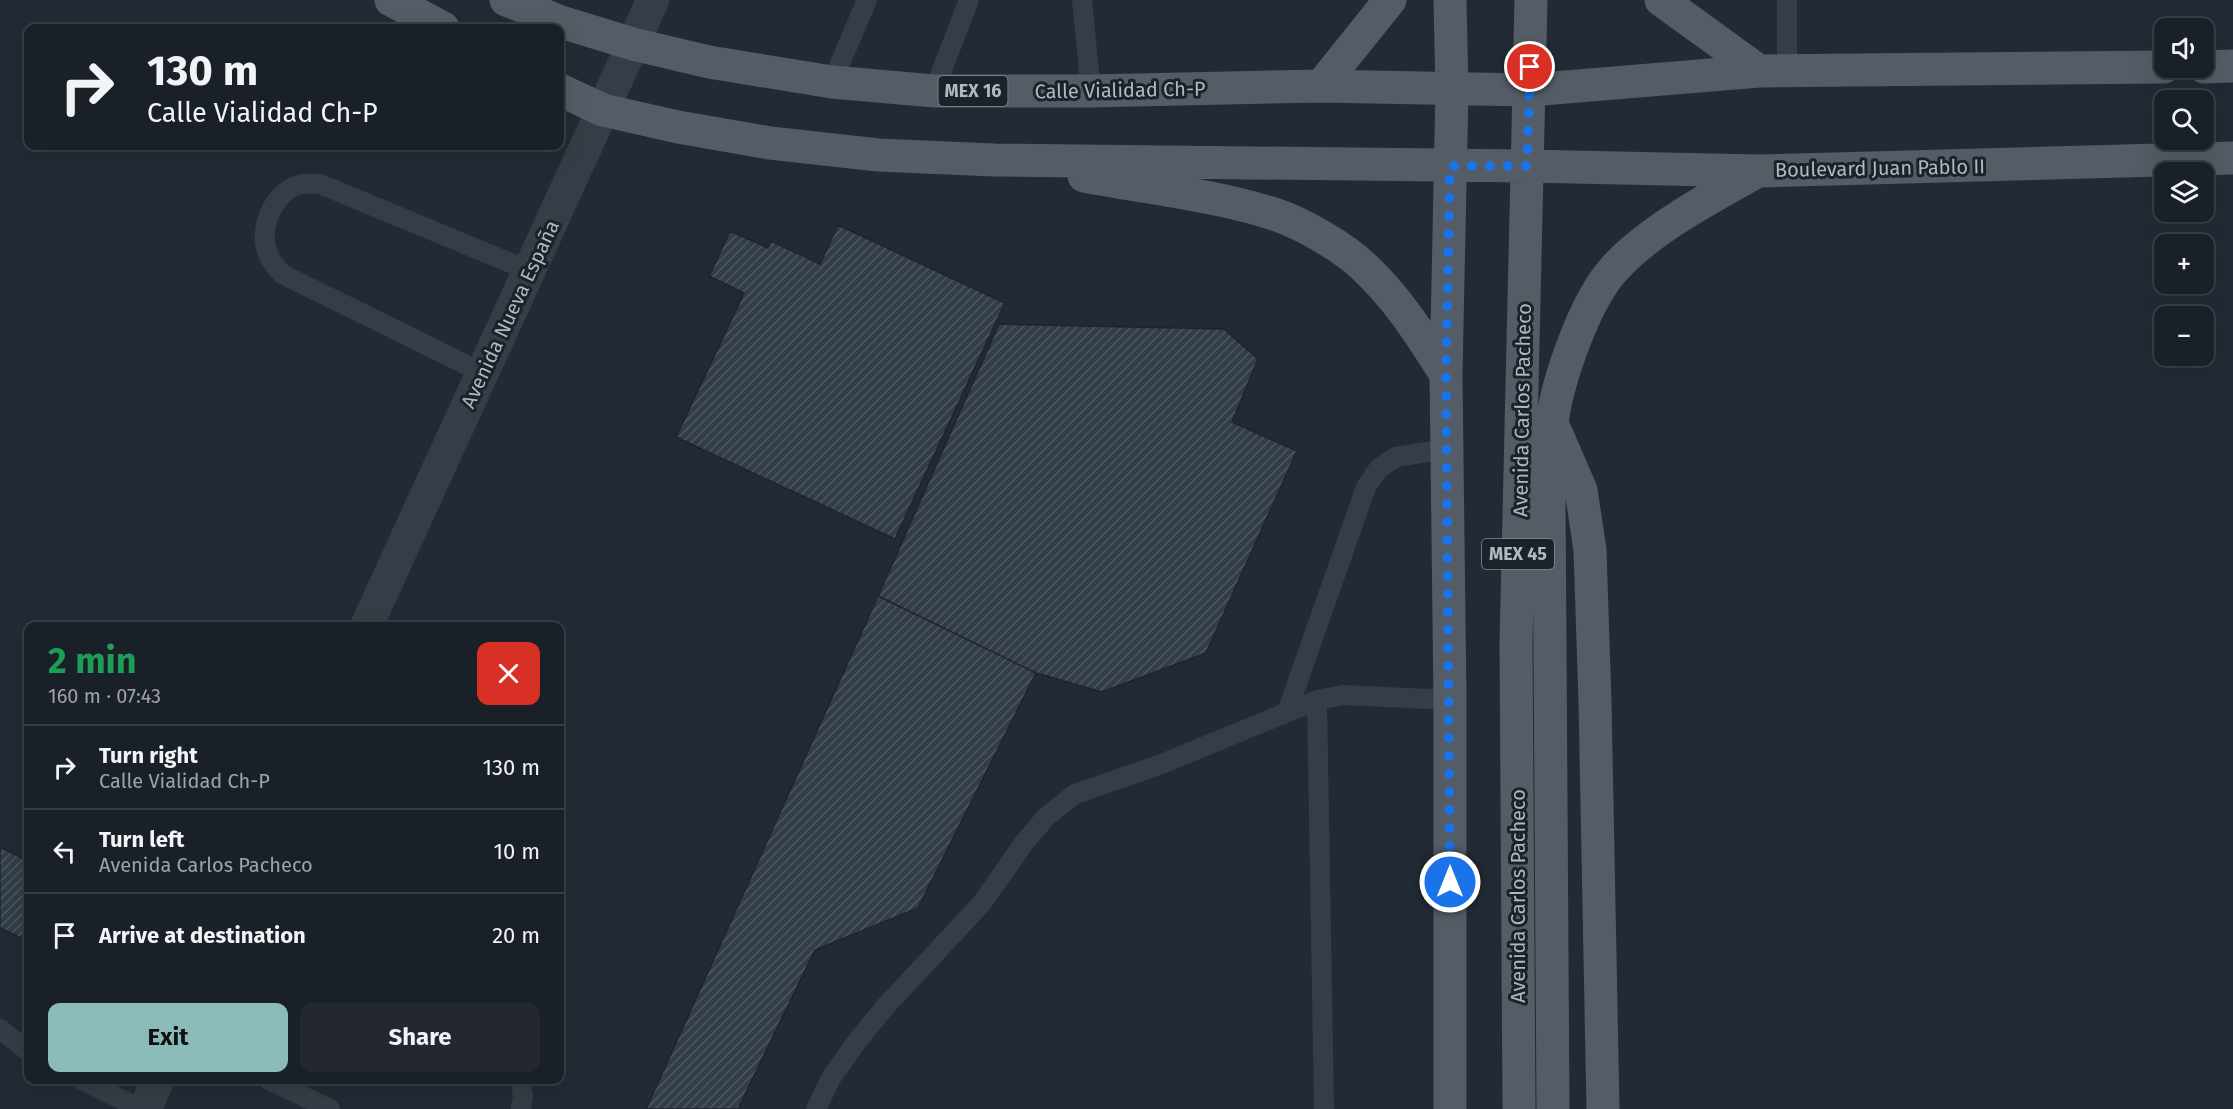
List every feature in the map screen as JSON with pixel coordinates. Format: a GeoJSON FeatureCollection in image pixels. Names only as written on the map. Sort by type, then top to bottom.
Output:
{"type":"FeatureCollection","features":[{"type":"Feature","properties":{"kind":"main road"},"geometry":{"type":"LineString","coordinates":[[391,0],[436,24]]}},
{"type":"Feature","properties":{"kind":"main road","name":"Calle Vialidad Ch-P"},"geometry":{"type":"LineString","coordinates":[[506,0],[561,22],[633,44],[709,62],[832,82],[934,91],[1091,92],[1321,86],[1530,90]]}},
{"type":"Feature","properties":{"kind":"main road"},"geometry":{"type":"LineString","coordinates":[[1321,86],[1390,0]]}},
{"type":"Feature","properties":{"kind":"main road"},"geometry":{"type":"LineString","coordinates":[[1450,0],[1452,90],[1446,375],[1450,700],[1450,1109]]}},
{"type":"Feature","properties":{"kind":"main road","name":"Avenida Carlos Pacheco"},"geometry":{"type":"LineString","coordinates":[[1519,1109],[1516,644],[1531,0]]}},
{"type":"Feature","properties":{"kind":"main road"},"geometry":{"type":"LineString","coordinates":[[1662,0],[1773,71]]}},
{"type":"Feature","properties":{"kind":"main road"},"geometry":{"type":"LineString","coordinates":[[2214,67],[2233,66]]}},
{"type":"Feature","properties":{"kind":"main road"},"geometry":{"type":"LineString","coordinates":[[1530,90],[1773,71],[2154,67]]}},
{"type":"Feature","properties":{"kind":"main road"},"geometry":{"type":"LineString","coordinates":[[564,92],[603,110],[678,127],[770,143],[878,155],[994,160],[1527,166]]}},
{"type":"Feature","properties":{"kind":"main road","name":"Boulevard Juan Pablo II"},"geometry":{"type":"LineString","coordinates":[[1527,166],[1758,171],[2233,158]]}},
{"type":"Feature","properties":{"kind":"main road"},"geometry":{"type":"LineString","coordinates":[[994,160],[1218,201],[1278,216],[1328,240],[1363,266],[1397,302],[1446,375]]}},
{"type":"Feature","properties":{"kind":"main road"},"geometry":{"type":"LineString","coordinates":[[1553,1109],[1549,495],[1552,423],[1568,357],[1598,291],[1615,268],[1645,242],[1758,171]]}},
{"type":"Feature","properties":{"kind":"main road"},"geometry":{"type":"LineString","coordinates":[[1552,423],[1581,490],[1590,550],[1603,1109]]}},
{"type":"Feature","properties":{"kind":"street","name":"Avenida Nueva España"},"geometry":{"type":"LineString","coordinates":[[368,622],[653,0]]}},
{"type":"Feature","properties":{"kind":"street"},"geometry":{"type":"LineString","coordinates":[[143,1109],[156,1084]]}},
{"type":"Feature","properties":{"kind":"lane"},"geometry":{"type":"LineString","coordinates":[[832,82],[867,0]]}},
{"type":"Feature","properties":{"kind":"lane"},"geometry":{"type":"LineString","coordinates":[[934,91],[969,0]]}},
{"type":"Feature","properties":{"kind":"lane"},"geometry":{"type":"LineString","coordinates":[[1082,0],[1091,92]]}},
{"type":"Feature","properties":{"kind":"lane"},"geometry":{"type":"LineString","coordinates":[[1773,71],[1787,0]]}},
{"type":"Feature","properties":{"kind":"lane"},"geometry":{"type":"LineString","coordinates":[[483,373],[282,273],[270,258],[264,235],[270,210],[289,189],[305,183],[320,184],[530,271]]}},
{"type":"Feature","properties":{"kind":"lane"},"geometry":{"type":"LineString","coordinates":[[1287,712],[1366,487],[1379,468],[1396,456],[1447,448]]}},
{"type":"Feature","properties":{"kind":"lane"},"geometry":{"type":"LineString","coordinates":[[816,1109],[831,1078],[885,1007],[982,903],[1024,843],[1046,817],[1075,794],[1159,765],[1317,700],[1343,695],[1450,700]]}},
{"type":"Feature","properties":{"kind":"lane"},"geometry":{"type":"LineString","coordinates":[[1317,700],[1324,1109]]}},
{"type":"Feature","properties":{"kind":"lane"},"geometry":{"type":"LineString","coordinates":[[0,1029],[24,1048]]}},
{"type":"Feature","properties":{"kind":"lane"},"geometry":{"type":"LineString","coordinates":[[90,1084],[143,1109]]}},
{"type":"Feature","properties":{"kind":"lane"},"geometry":{"type":"LineString","coordinates":[[277,1084],[330,1109]]}},
{"type":"Feature","properties":{"kind":"lane"},"geometry":{"type":"LineString","coordinates":[[521,1084],[523,1096],[521,1109]]}},
{"type":"Feature","properties":{"kind":"building"},"geometry":{"type":"Polygon","coordinates":[[[838,225],[1005,303],[895,539],[676,437],[744,293],[709,276],[730,231],[768,248],[771,241],[820,264],[838,225]]]}},
{"type":"Feature","properties":{"kind":"building"},"geometry":{"type":"Polygon","coordinates":[[[999,324],[1224,329],[1258,359],[1232,422],[1297,451],[1206,653],[1102,692],[1036,673],[878,596],[999,324]]]}},
{"type":"Feature","properties":{"kind":"building"},"geometry":{"type":"Polygon","coordinates":[[[878,596],[1036,673],[918,908],[815,950],[738,1109],[646,1109],[878,596]]]}},
{"type":"Feature","properties":{"kind":"building"},"geometry":{"type":"Polygon","coordinates":[[[0,847],[24,859],[24,939],[0,928],[0,847]]]}},
{"type":"Feature","properties":{"kind":"route"},"geometry":{"type":"LineString","coordinates":[[1450,882],[1446,375],[1450,166],[1527,166],[1530,67]]}}]}
